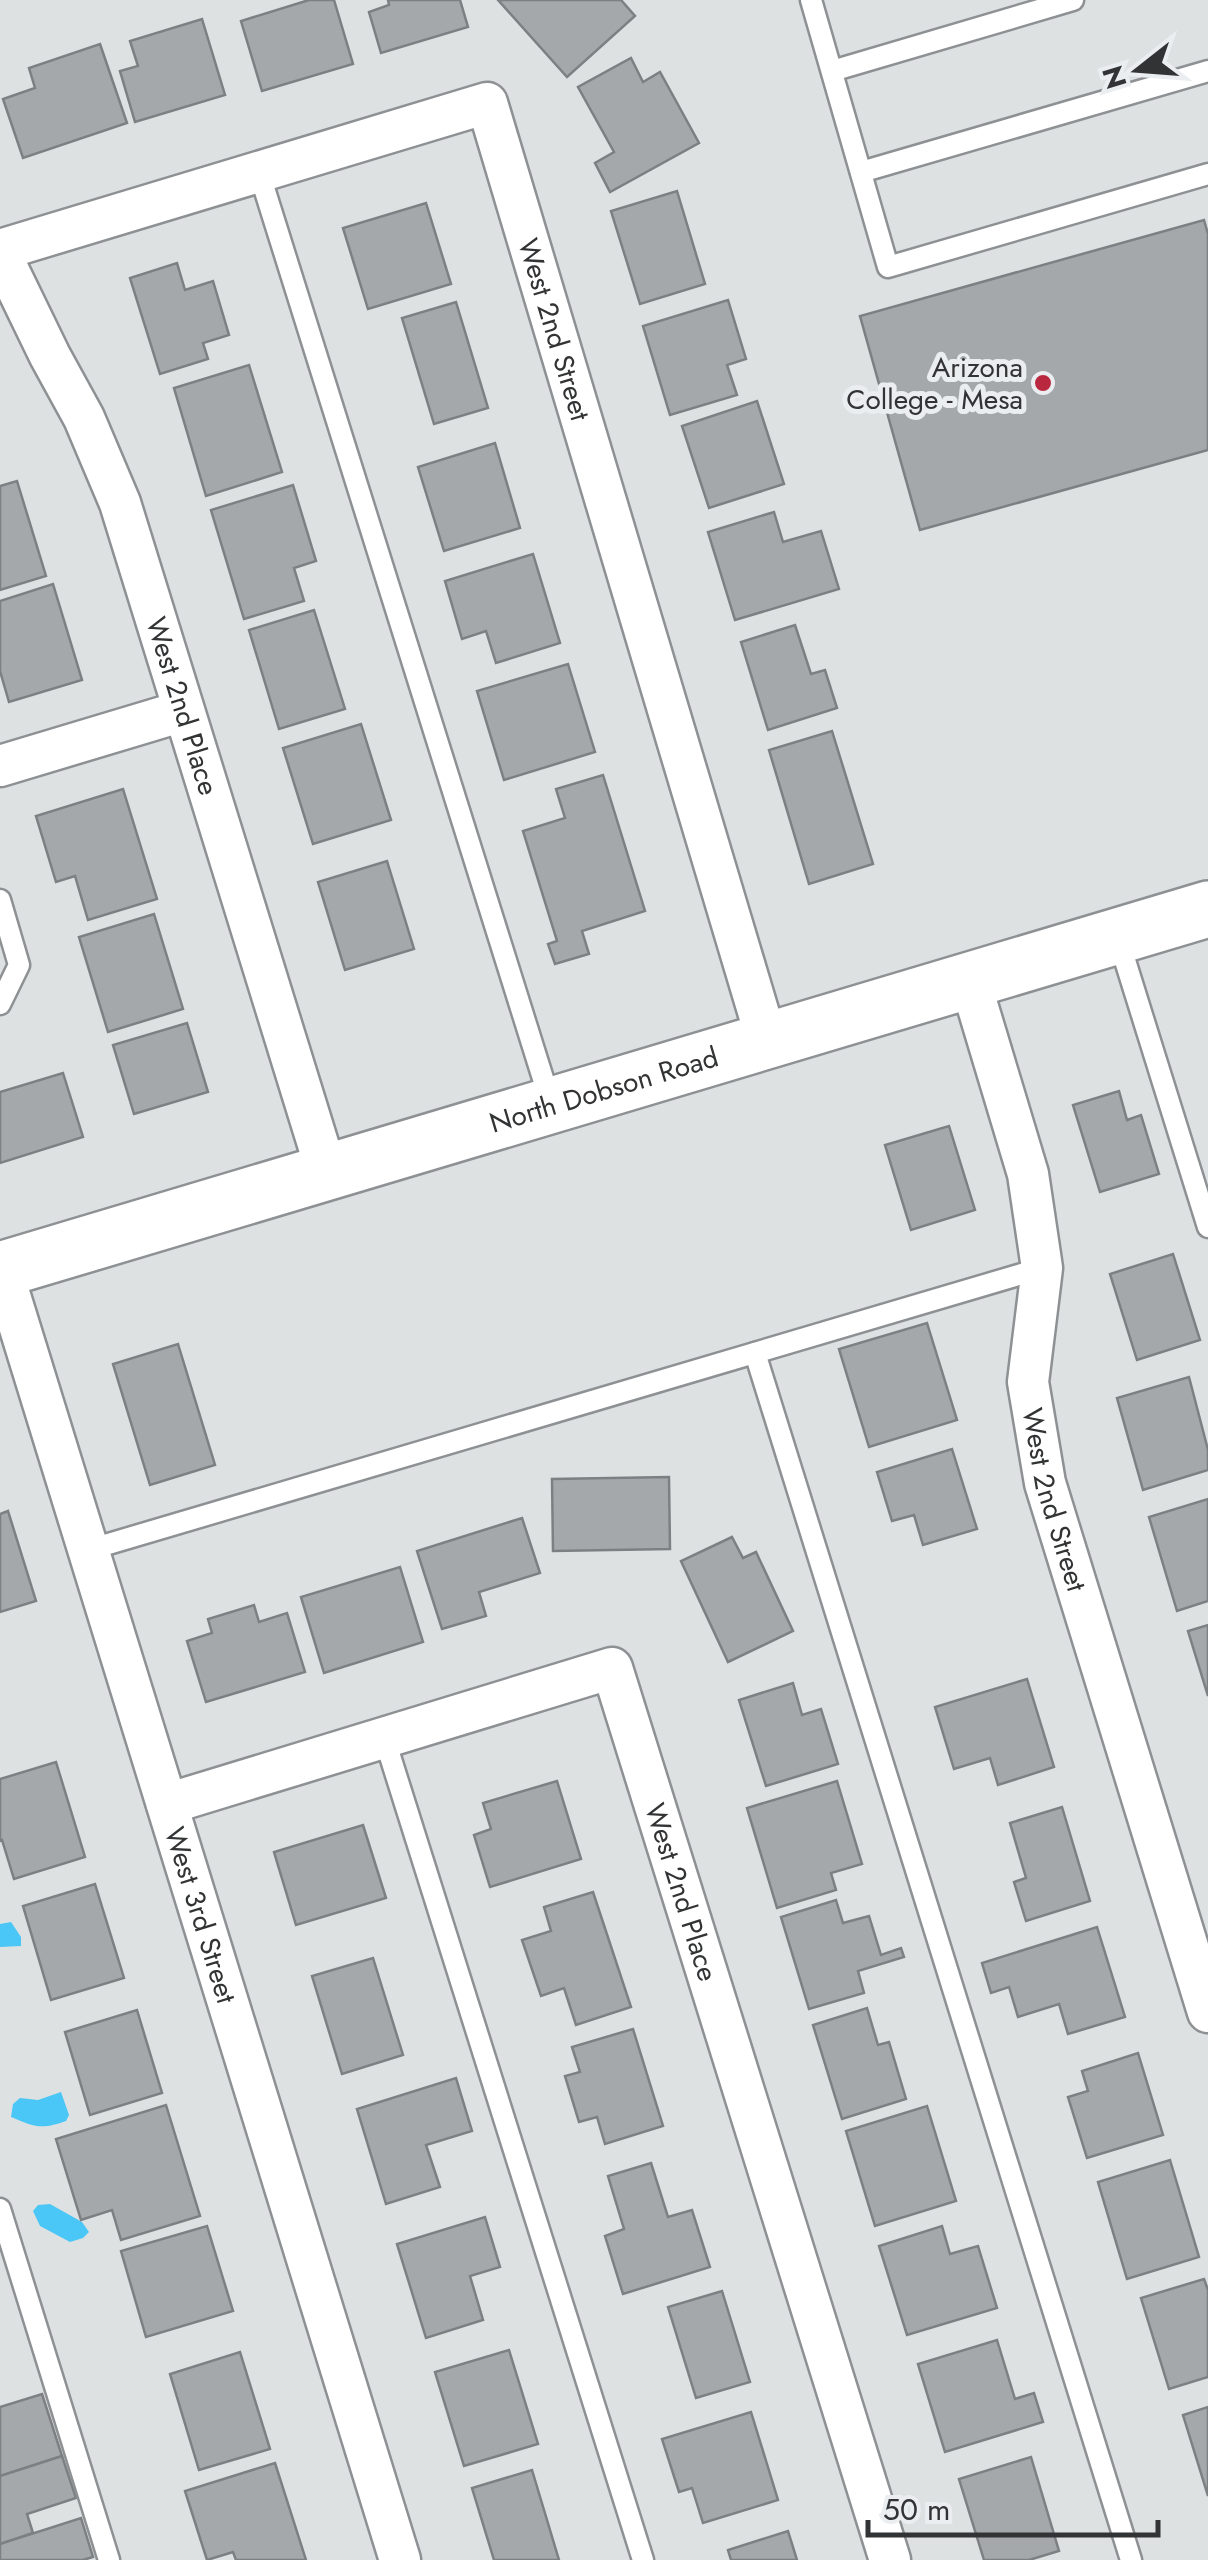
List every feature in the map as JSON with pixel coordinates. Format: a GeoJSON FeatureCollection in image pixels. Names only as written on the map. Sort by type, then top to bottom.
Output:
{"type":"FeatureCollection","features":[{"type":"Feature","properties":{"kind":"main road","name":"North Dobson Road"},"geometry":{"type":"LineString","coordinates":[[1,1270],[1208,909]]}},
{"type":"Feature","properties":{"kind":"street","name":"West 2nd Street"},"geometry":{"type":"LineString","coordinates":[[0,252],[487,104],[767,1041]]}},
{"type":"Feature","properties":{"kind":"street","name":"West 2nd Place"},"geometry":{"type":"LineString","coordinates":[[0,252],[84,418],[120,504],[327,1173]]}},
{"type":"Feature","properties":{"kind":"street"},"geometry":{"type":"LineString","coordinates":[[0,766],[183,710]]}},
{"type":"Feature","properties":{"kind":"street","name":"West 2nd Street"},"geometry":{"type":"LineString","coordinates":[[970,980],[1028,1174],[1042,1268],[1028,1382],[1045,1482],[1208,2012]]}},
{"type":"Feature","properties":{"kind":"street","name":"West 3rd Street"},"geometry":{"type":"LineString","coordinates":[[1,1270],[400,2560]]}},
{"type":"Feature","properties":{"kind":"street","name":"West 2nd Place"},"geometry":{"type":"LineString","coordinates":[[167,1804],[612,1668],[890,2560]]}},
{"type":"Feature","properties":{"kind":"lane"},"geometry":{"type":"LineString","coordinates":[[811,0],[888,267],[1208,174]]}},
{"type":"Feature","properties":{"kind":"lane"},"geometry":{"type":"LineString","coordinates":[[832,71],[1073,0]]}},
{"type":"Feature","properties":{"kind":"lane"},"geometry":{"type":"LineString","coordinates":[[860,172],[1208,71]]}},
{"type":"Feature","properties":{"kind":"lane"},"geometry":{"type":"LineString","coordinates":[[259,172],[551,1106]]}},
{"type":"Feature","properties":{"kind":"lane"},"geometry":{"type":"LineString","coordinates":[[0,900],[19,965],[0,1004]]}},
{"type":"Feature","properties":{"kind":"lane"},"geometry":{"type":"LineString","coordinates":[[1118,936],[1208,1227]]}},
{"type":"Feature","properties":{"kind":"lane"},"geometry":{"type":"LineString","coordinates":[[88,1550],[1042,1268]]}},
{"type":"Feature","properties":{"kind":"lane"},"geometry":{"type":"LineString","coordinates":[[755,1353],[1131,2560]]}},
{"type":"Feature","properties":{"kind":"lane"},"geometry":{"type":"LineString","coordinates":[[384,1737],[643,2560]]}},
{"type":"Feature","properties":{"kind":"lane"},"geometry":{"type":"LineString","coordinates":[[0,2209],[109,2560]]}},
{"type":"Feature","properties":{"kind":"water"},"geometry":{"type":"Polygon","coordinates":[[[11,1922],[21,1937],[21,1946],[0,1947],[0,1924],[11,1922]]]}},
{"type":"Feature","properties":{"kind":"water"},"geometry":{"type":"Polygon","coordinates":[[[61,2092],[69,2115],[66,2121],[38,2126],[11,2117],[13,2104],[20,2098],[38,2100],[61,2092]]]}},
{"type":"Feature","properties":{"kind":"water"},"geometry":{"type":"Polygon","coordinates":[[[50,2204],[82,2222],[89,2232],[70,2242],[40,2226],[33,2211],[38,2205],[50,2204]]]}},
{"type":"Feature","properties":{"kind":"building"},"geometry":{"type":"Polygon","coordinates":[[[309,0],[334,0],[353,64],[262,91],[241,21],[309,0]]]}},
{"type":"Feature","properties":{"kind":"building"},"geometry":{"type":"Polygon","coordinates":[[[388,0],[460,0],[468,27],[381,53],[369,12],[389,5],[388,0]]]}},
{"type":"Feature","properties":{"kind":"building"},"geometry":{"type":"Polygon","coordinates":[[[498,0],[621,0],[635,16],[567,77],[498,0]]]}},
{"type":"Feature","properties":{"kind":"building"},"geometry":{"type":"Polygon","coordinates":[[[202,19],[225,95],[135,122],[120,71],[138,66],[130,41],[202,19]]]}},
{"type":"Feature","properties":{"kind":"building"},"geometry":{"type":"Polygon","coordinates":[[[100,44],[127,123],[23,158],[3,99],[35,88],[29,68],[100,44]]]}},
{"type":"Feature","properties":{"kind":"building"},"geometry":{"type":"Polygon","coordinates":[[[631,58],[643,82],[660,72],[699,143],[610,192],[595,163],[614,152],[578,87],[631,58]]]}},
{"type":"Feature","properties":{"kind":"building"},"geometry":{"type":"Polygon","coordinates":[[[677,191],[705,284],[640,304],[611,211],[677,191]]]}},
{"type":"Feature","properties":{"kind":"building"},"geometry":{"type":"Polygon","coordinates":[[[426,203],[451,284],[368,309],[343,228],[426,203]]]}},
{"type":"Feature","properties":{"kind":"building","name":"Arizona College - Mesa"},"geometry":{"type":"Polygon","coordinates":[[[1204,220],[1208,234],[1208,450],[920,530],[860,316],[1204,220]]]}},
{"type":"Feature","properties":{"kind":"building"},"geometry":{"type":"Polygon","coordinates":[[[177,263],[185,290],[213,281],[229,335],[203,343],[208,359],[160,374],[130,278],[177,263]]]}},
{"type":"Feature","properties":{"kind":"building"},"geometry":{"type":"Polygon","coordinates":[[[728,300],[746,359],[727,365],[737,395],[670,415],[643,326],[728,300]]]}},
{"type":"Feature","properties":{"kind":"building"},"geometry":{"type":"Polygon","coordinates":[[[456,302],[488,408],[434,424],[402,318],[456,302]]]}},
{"type":"Feature","properties":{"kind":"building"},"geometry":{"type":"Polygon","coordinates":[[[249,365],[282,472],[206,496],[174,388],[249,365]]]}},
{"type":"Feature","properties":{"kind":"building"},"geometry":{"type":"Polygon","coordinates":[[[757,401],[784,484],[709,508],[682,426],[757,401]]]}},
{"type":"Feature","properties":{"kind":"building"},"geometry":{"type":"Polygon","coordinates":[[[495,443],[520,528],[444,551],[418,467],[495,443]]]}},
{"type":"Feature","properties":{"kind":"building"},"geometry":{"type":"Polygon","coordinates":[[[17,481],[46,576],[0,590],[0,486],[17,481]]]}},
{"type":"Feature","properties":{"kind":"building"},"geometry":{"type":"Polygon","coordinates":[[[293,485],[316,561],[294,568],[304,601],[244,619],[211,510],[293,485]]]}},
{"type":"Feature","properties":{"kind":"building"},"geometry":{"type":"Polygon","coordinates":[[[774,512],[783,542],[821,531],[839,589],[735,620],[708,532],[774,512]]]}},
{"type":"Feature","properties":{"kind":"building"},"geometry":{"type":"Polygon","coordinates":[[[533,554],[560,643],[496,663],[486,631],[462,639],[445,581],[533,554]]]}},
{"type":"Feature","properties":{"kind":"building"},"geometry":{"type":"Polygon","coordinates":[[[53,584],[82,680],[9,702],[0,671],[0,601],[53,584]]]}},
{"type":"Feature","properties":{"kind":"building"},"geometry":{"type":"Polygon","coordinates":[[[314,610],[345,709],[279,729],[249,630],[314,610]]]}},
{"type":"Feature","properties":{"kind":"building"},"geometry":{"type":"Polygon","coordinates":[[[795,625],[811,674],[825,670],[837,708],[768,730],[741,642],[795,625]]]}},
{"type":"Feature","properties":{"kind":"building"},"geometry":{"type":"Polygon","coordinates":[[[568,664],[595,752],[504,780],[477,691],[568,664]]]}},
{"type":"Feature","properties":{"kind":"building"},"geometry":{"type":"Polygon","coordinates":[[[361,724],[391,820],[313,844],[283,748],[361,724]]]}},
{"type":"Feature","properties":{"kind":"building"},"geometry":{"type":"Polygon","coordinates":[[[832,731],[873,864],[809,884],[769,750],[832,731]]]}},
{"type":"Feature","properties":{"kind":"building"},"geometry":{"type":"Polygon","coordinates":[[[603,775],[645,911],[582,931],[589,954],[555,964],[548,944],[557,941],[523,831],[565,818],[556,789],[603,775]]]}},
{"type":"Feature","properties":{"kind":"building"},"geometry":{"type":"Polygon","coordinates":[[[123,789],[157,899],[88,920],[75,876],[56,882],[36,816],[123,789]]]}},
{"type":"Feature","properties":{"kind":"building"},"geometry":{"type":"Polygon","coordinates":[[[387,861],[414,949],[345,970],[318,882],[387,861]]]}},
{"type":"Feature","properties":{"kind":"building"},"geometry":{"type":"Polygon","coordinates":[[[154,914],[183,1009],[108,1032],[79,937],[154,914]]]}},
{"type":"Feature","properties":{"kind":"building"},"geometry":{"type":"Polygon","coordinates":[[[187,1023],[208,1092],[134,1114],[113,1045],[187,1023]]]}},
{"type":"Feature","properties":{"kind":"building"},"geometry":{"type":"Polygon","coordinates":[[[63,1073],[83,1137],[0,1163],[0,1092],[63,1073]]]}},
{"type":"Feature","properties":{"kind":"building"},"geometry":{"type":"Polygon","coordinates":[[[1119,1091],[1127,1120],[1141,1115],[1159,1174],[1100,1192],[1073,1105],[1119,1091]]]}},
{"type":"Feature","properties":{"kind":"building"},"geometry":{"type":"Polygon","coordinates":[[[949,1126],[975,1210],[911,1230],[885,1145],[949,1126]]]}},
{"type":"Feature","properties":{"kind":"building"},"geometry":{"type":"Polygon","coordinates":[[[1173,1254],[1200,1340],[1137,1360],[1110,1274],[1173,1254]]]}},
{"type":"Feature","properties":{"kind":"building"},"geometry":{"type":"Polygon","coordinates":[[[927,1323],[957,1420],[869,1447],[839,1349],[927,1323]]]}},
{"type":"Feature","properties":{"kind":"building"},"geometry":{"type":"Polygon","coordinates":[[[178,1344],[215,1465],[150,1485],[113,1364],[178,1344]]]}},
{"type":"Feature","properties":{"kind":"building"},"geometry":{"type":"Polygon","coordinates":[[[1189,1377],[1208,1450],[1208,1470],[1143,1490],[1117,1398],[1189,1377]]]}},
{"type":"Feature","properties":{"kind":"building"},"geometry":{"type":"Polygon","coordinates":[[[952,1449],[977,1529],[923,1545],[914,1515],[892,1521],[877,1472],[952,1449]]]}},
{"type":"Feature","properties":{"kind":"building"},"geometry":{"type":"Polygon","coordinates":[[[669,1477],[670,1549],[553,1551],[552,1479],[669,1477]]]}},
{"type":"Feature","properties":{"kind":"building"},"geometry":{"type":"Polygon","coordinates":[[[1208,1499],[1208,1601],[1177,1611],[1149,1517],[1208,1499]]]}},
{"type":"Feature","properties":{"kind":"building"},"geometry":{"type":"Polygon","coordinates":[[[8,1511],[36,1601],[0,1612],[0,1514],[8,1511]]]}},
{"type":"Feature","properties":{"kind":"building"},"geometry":{"type":"Polygon","coordinates":[[[522,1518],[540,1573],[479,1592],[486,1616],[442,1629],[417,1551],[522,1518]]]}},
{"type":"Feature","properties":{"kind":"building"},"geometry":{"type":"Polygon","coordinates":[[[732,1537],[743,1558],[756,1552],[793,1631],[728,1662],[681,1561],[732,1537]]]}},
{"type":"Feature","properties":{"kind":"building"},"geometry":{"type":"Polygon","coordinates":[[[400,1567],[423,1642],[324,1673],[301,1597],[400,1567]]]}},
{"type":"Feature","properties":{"kind":"building"},"geometry":{"type":"Polygon","coordinates":[[[254,1605],[259,1622],[287,1613],[305,1672],[206,1702],[187,1641],[212,1633],[208,1619],[254,1605]]]}},
{"type":"Feature","properties":{"kind":"building"},"geometry":{"type":"Polygon","coordinates":[[[1208,1625],[1208,1696],[1188,1631],[1208,1625]]]}},
{"type":"Feature","properties":{"kind":"building"},"geometry":{"type":"Polygon","coordinates":[[[1027,1679],[1054,1767],[998,1785],[990,1758],[954,1769],[935,1707],[1027,1679]]]}},
{"type":"Feature","properties":{"kind":"building"},"geometry":{"type":"Polygon","coordinates":[[[793,1683],[802,1715],[821,1709],[838,1764],[766,1786],[739,1700],[793,1683]]]}},
{"type":"Feature","properties":{"kind":"building"},"geometry":{"type":"Polygon","coordinates":[[[56,1762],[85,1857],[14,1879],[0,1841],[0,1779],[56,1762]]]}},
{"type":"Feature","properties":{"kind":"building"},"geometry":{"type":"Polygon","coordinates":[[[557,1781],[581,1859],[490,1887],[474,1835],[491,1829],[483,1803],[557,1781]]]}},
{"type":"Feature","properties":{"kind":"building"},"geometry":{"type":"Polygon","coordinates":[[[837,1781],[862,1864],[831,1873],[836,1890],[777,1908],[747,1808],[837,1781]]]}},
{"type":"Feature","properties":{"kind":"building"},"geometry":{"type":"Polygon","coordinates":[[[1062,1807],[1090,1901],[1026,1921],[1014,1882],[1026,1878],[1010,1823],[1062,1807]]]}},
{"type":"Feature","properties":{"kind":"building"},"geometry":{"type":"Polygon","coordinates":[[[363,1825],[386,1898],[296,1925],[274,1852],[363,1825]]]}},
{"type":"Feature","properties":{"kind":"building"},"geometry":{"type":"Polygon","coordinates":[[[95,1884],[124,1978],[51,2000],[23,1906],[95,1884]]]}},
{"type":"Feature","properties":{"kind":"building"},"geometry":{"type":"Polygon","coordinates":[[[593,1892],[631,2007],[576,2025],[564,1988],[541,1996],[522,1940],[551,1931],[544,1907],[593,1892]]]}},
{"type":"Feature","properties":{"kind":"building"},"geometry":{"type":"Polygon","coordinates":[[[836,1900],[843,1923],[869,1916],[881,1955],[901,1948],[904,1957],[858,1971],[864,1993],[809,2009],[781,1917],[836,1900]]]}},
{"type":"Feature","properties":{"kind":"building"},"geometry":{"type":"Polygon","coordinates":[[[1097,1927],[1125,2017],[1068,2034],[1059,2004],[1018,2017],[1009,1987],[991,1993],[982,1963],[1097,1927]]]}},
{"type":"Feature","properties":{"kind":"building"},"geometry":{"type":"Polygon","coordinates":[[[373,1958],[403,2055],[342,2074],[312,1976],[373,1958]]]}},
{"type":"Feature","properties":{"kind":"building"},"geometry":{"type":"Polygon","coordinates":[[[867,2008],[878,2045],[889,2042],[906,2099],[842,2119],[813,2025],[867,2008]]]}},
{"type":"Feature","properties":{"kind":"building"},"geometry":{"type":"Polygon","coordinates":[[[137,2010],[162,2093],[90,2115],[65,2032],[137,2010]]]}},
{"type":"Feature","properties":{"kind":"building"},"geometry":{"type":"Polygon","coordinates":[[[633,2029],[663,2126],[605,2144],[597,2117],[579,2122],[565,2076],[580,2072],[572,2047],[633,2029]]]}},
{"type":"Feature","properties":{"kind":"building"},"geometry":{"type":"Polygon","coordinates":[[[1138,2053],[1163,2135],[1087,2158],[1068,2097],[1088,2091],[1082,2071],[1138,2053]]]}},
{"type":"Feature","properties":{"kind":"building"},"geometry":{"type":"Polygon","coordinates":[[[456,2078],[472,2131],[426,2145],[440,2187],[386,2204],[357,2109],[456,2078]]]}},
{"type":"Feature","properties":{"kind":"building"},"geometry":{"type":"Polygon","coordinates":[[[166,2105],[200,2216],[121,2240],[112,2210],[81,2220],[56,2139],[166,2105]]]}},
{"type":"Feature","properties":{"kind":"building"},"geometry":{"type":"Polygon","coordinates":[[[927,2106],[956,2201],[875,2226],[846,2131],[927,2106]]]}},
{"type":"Feature","properties":{"kind":"building"},"geometry":{"type":"Polygon","coordinates":[[[1170,2160],[1199,2257],[1127,2279],[1098,2182],[1170,2160]]]}},
{"type":"Feature","properties":{"kind":"building"},"geometry":{"type":"Polygon","coordinates":[[[651,2163],[668,2217],[692,2210],[710,2267],[623,2294],[605,2236],[624,2229],[608,2176],[651,2163]]]}},
{"type":"Feature","properties":{"kind":"building"},"geometry":{"type":"Polygon","coordinates":[[[485,2217],[500,2267],[470,2276],[483,2320],[426,2338],[397,2244],[485,2217]]]}},
{"type":"Feature","properties":{"kind":"building"},"geometry":{"type":"Polygon","coordinates":[[[207,2226],[233,2311],[146,2337],[121,2251],[207,2226]]]}},
{"type":"Feature","properties":{"kind":"building"},"geometry":{"type":"Polygon","coordinates":[[[942,2226],[950,2254],[978,2246],[997,2308],[907,2335],[879,2246],[942,2226]]]}},
{"type":"Feature","properties":{"kind":"building"},"geometry":{"type":"Polygon","coordinates":[[[1204,2279],[1208,2290],[1208,2377],[1169,2389],[1141,2298],[1204,2279]]]}},
{"type":"Feature","properties":{"kind":"building"},"geometry":{"type":"Polygon","coordinates":[[[722,2291],[750,2382],[696,2398],[668,2307],[722,2291]]]}},
{"type":"Feature","properties":{"kind":"building"},"geometry":{"type":"Polygon","coordinates":[[[997,2340],[1015,2399],[1034,2393],[1043,2422],[945,2452],[918,2364],[997,2340]]]}},
{"type":"Feature","properties":{"kind":"building"},"geometry":{"type":"Polygon","coordinates":[[[509,2350],[538,2444],[464,2466],[435,2372],[509,2350]]]}},
{"type":"Feature","properties":{"kind":"building"},"geometry":{"type":"Polygon","coordinates":[[[240,2352],[270,2449],[199,2470],[170,2374],[240,2352]]]}},
{"type":"Feature","properties":{"kind":"building"},"geometry":{"type":"Polygon","coordinates":[[[42,2394],[62,2456],[0,2476],[0,2407],[42,2394]]]}},
{"type":"Feature","properties":{"kind":"building"},"geometry":{"type":"Polygon","coordinates":[[[1208,2407],[1208,2496],[1183,2415],[1208,2407]]]}},
{"type":"Feature","properties":{"kind":"building"},"geometry":{"type":"Polygon","coordinates":[[[751,2412],[778,2500],[703,2523],[692,2488],[679,2492],[662,2439],[751,2412]]]}},
{"type":"Feature","properties":{"kind":"building"},"geometry":{"type":"Polygon","coordinates":[[[62,2456],[76,2498],[27,2514],[33,2533],[0,2544],[0,2476],[62,2456]]]}},
{"type":"Feature","properties":{"kind":"building"},"geometry":{"type":"Polygon","coordinates":[[[1031,2457],[1059,2551],[1029,2560],[984,2560],[959,2479],[1031,2457]]]}},
{"type":"Feature","properties":{"kind":"building"},"geometry":{"type":"Polygon","coordinates":[[[275,2463],[306,2560],[236,2560],[233,2552],[207,2560],[185,2491],[275,2463]]]}},
{"type":"Feature","properties":{"kind":"building"},"geometry":{"type":"Polygon","coordinates":[[[532,2470],[559,2560],[494,2560],[472,2488],[532,2470]]]}},
{"type":"Feature","properties":{"kind":"building"},"geometry":{"type":"Polygon","coordinates":[[[81,2518],[93,2557],[0,2560],[0,2544],[81,2518]]]}},
{"type":"Feature","properties":{"kind":"building"},"geometry":{"type":"Polygon","coordinates":[[[788,2531],[797,2560],[731,2560],[728,2550],[788,2531]]]}},
{"type":"Feature","properties":{"kind":"place","name":"Arizona College - Mesa"},"geometry":{"type":"Point","coordinates":[1043,383]}}]}
